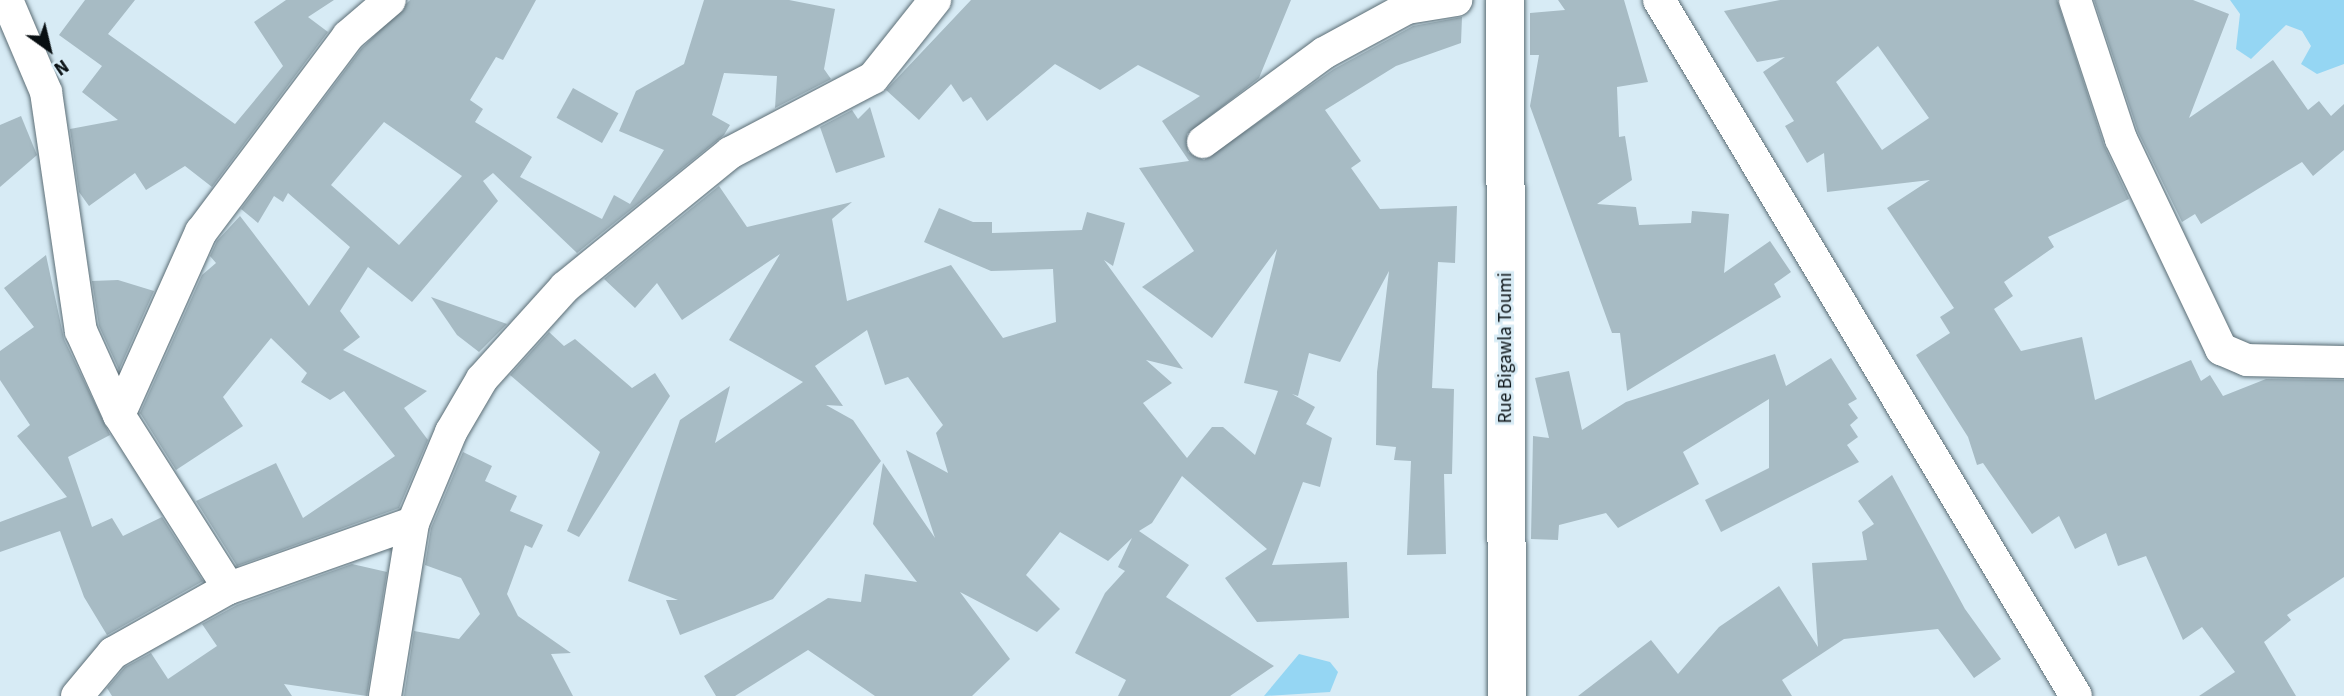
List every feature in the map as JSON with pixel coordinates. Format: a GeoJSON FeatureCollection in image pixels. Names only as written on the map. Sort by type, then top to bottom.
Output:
{"type":"FeatureCollection","features":[{"type":"Feature","properties":{"kind":"street"},"geometry":{"type":"LineString","coordinates":[[7,0],[46,92],[80,331],[120,415],[229,588]]}},
{"type":"Feature","properties":{"kind":"street"},"geometry":{"type":"LineString","coordinates":[[120,415],[201,232],[348,36],[390,0]]}},
{"type":"Feature","properties":{"kind":"street"},"geometry":{"type":"LineString","coordinates":[[384,696],[413,523],[451,432],[482,379],[521,331],[730,153],[873,78],[935,0]]}},
{"type":"Feature","properties":{"kind":"street"},"geometry":{"type":"LineString","coordinates":[[1203,142],[1347,40],[1407,8],[1456,0]]}},
{"type":"Feature","properties":{"kind":"street","name":"Rue Bigawla Toumi"},"geometry":{"type":"LineString","coordinates":[[1506,0],[1507,696]]}},
{"type":"Feature","properties":{"kind":"street"},"geometry":{"type":"LineString","coordinates":[[1659,0],[2076,696]]}},
{"type":"Feature","properties":{"kind":"street"},"geometry":{"type":"LineString","coordinates":[[2075,0],[2121,139],[2221,349],[2248,359],[2344,362]]}},
{"type":"Feature","properties":{"kind":"street"},"geometry":{"type":"LineString","coordinates":[[77,696],[113,653],[229,588],[413,523]]}},
{"type":"Feature","properties":{"kind":"shaded area"},"geometry":{"type":"Polygon","coordinates":[[[2230,0],[2344,0],[2344,64],[2317,74],[2301,64],[2311,46],[2302,31],[2286,25],[2251,59],[2236,49],[2240,14],[2230,0]]]}},
{"type":"Feature","properties":{"kind":"shaded area"},"geometry":{"type":"Polygon","coordinates":[[[1299,654],[1330,662],[1338,672],[1330,692],[1264,696],[1299,654]]]}},
{"type":"Feature","properties":{"kind":"building"},"geometry":{"type":"Polygon","coordinates":[[[85,0],[135,0],[108,34],[235,124],[283,66],[254,22],[286,0],[334,0],[308,17],[328,32],[212,187],[185,166],[146,190],[135,173],[89,206],[79,192],[70,129],[118,120],[82,92],[102,66],[59,35],[85,0]]]}},
{"type":"Feature","properties":{"kind":"building"},"geometry":{"type":"Polygon","coordinates":[[[410,0],[536,0],[503,60],[496,57],[470,100],[483,109],[475,122],[532,157],[520,177],[602,219],[614,195],[630,204],[664,150],[619,131],[636,91],[684,64],[704,0],[789,0],[835,9],[824,69],[831,79],[775,108],[777,76],[724,73],[712,115],[730,125],[724,135],[577,253],[493,173],[483,181],[498,201],[412,302],[368,267],[340,311],[360,337],[343,350],[427,391],[404,408],[428,440],[399,508],[237,566],[196,501],[276,463],[303,518],[395,456],[344,391],[330,400],[301,382],[307,373],[271,338],[223,397],[243,426],[176,470],[140,413],[202,275],[216,263],[210,256],[217,241],[240,216],[309,306],[350,247],[288,193],[283,202],[274,196],[258,223],[241,209],[361,49],[410,0]],[[384,122],[331,185],[399,245],[462,176],[384,122]]]}},
{"type":"Feature","properties":{"kind":"building"},"geometry":{"type":"Polygon","coordinates":[[[971,0],[1291,0],[1259,78],[1187,134],[1188,152],[1204,160],[1334,69],[1413,26],[1462,17],[1461,43],[1396,66],[1325,110],[1361,161],[1351,168],[1380,209],[1457,206],[1455,263],[1438,262],[1432,388],[1454,389],[1452,474],[1444,474],[1446,554],[1407,555],[1411,461],[1394,460],[1396,447],[1376,445],[1377,372],[1389,271],[1340,362],[1309,353],[1298,396],[1292,394],[1315,407],[1306,424],[1332,438],[1320,487],[1303,482],[1272,565],[1347,562],[1349,618],[1257,622],[1225,578],[1267,549],[1182,476],[1152,523],[1139,531],[1189,565],[1166,597],[1274,666],[1230,696],[1118,696],[1126,680],[1075,653],[1105,593],[1125,571],[1118,567],[1132,538],[1108,561],[1060,532],[1026,575],[1060,609],[1037,632],[960,592],[1010,659],[972,696],[875,696],[808,650],[735,696],[716,696],[704,676],[828,598],[861,602],[865,574],[917,582],[873,524],[883,463],[935,538],[906,450],[948,473],[936,433],[943,425],[908,377],[885,385],[867,330],[815,366],[843,406],[826,405],[853,420],[881,461],[773,599],[680,635],[666,600],[678,600],[628,581],[680,420],[730,386],[715,443],[803,382],[729,340],[780,254],[682,320],[657,283],[635,308],[604,279],[719,186],[747,227],[852,202],[832,219],[847,301],[951,265],[1003,338],[1056,322],[1053,269],[991,271],[924,242],[939,208],[973,222],[992,222],[992,233],[1082,230],[1087,212],[1125,223],[1113,266],[1104,260],[1183,369],[1146,360],[1172,383],[1143,403],[1187,458],[1212,427],[1223,427],[1255,455],[1278,391],[1244,383],[1277,249],[1212,338],[1142,287],[1194,251],[1139,168],[1189,161],[1162,121],[1200,96],[1138,65],[1100,90],[1055,64],[987,121],[971,97],[963,102],[951,84],[919,120],[886,90],[971,0]]]}},
{"type":"Feature","properties":{"kind":"building"},"geometry":{"type":"Polygon","coordinates":[[[1558,0],[1624,0],[1648,82],[1617,87],[1619,137],[1625,136],[1632,180],[1597,204],[1636,207],[1639,225],[1691,223],[1692,211],[1729,214],[1724,273],[1770,241],[1791,272],[1774,284],[1781,297],[1627,391],[1620,333],[1612,333],[1530,106],[1539,55],[1530,55],[1530,13],[1565,10],[1558,0]]]}},
{"type":"Feature","properties":{"kind":"building"},"geometry":{"type":"Polygon","coordinates":[[[1780,0],[2057,0],[2104,145],[2129,199],[2048,237],[2054,247],[2004,282],[2013,296],[1994,309],[2021,351],[2082,337],[2095,400],[2191,360],[2201,381],[2210,375],[2223,396],[2266,379],[2344,380],[2344,577],[2287,615],[2291,620],[2264,642],[2296,696],[2199,696],[2235,672],[2202,627],[2183,640],[2146,556],[2118,566],[2106,533],[2075,549],[2059,516],[2032,534],[1983,463],[1977,465],[1968,437],[1916,355],[1950,333],[1940,317],[1954,308],[1887,208],[1930,180],[1827,192],[1824,153],[1807,163],[1785,126],[1794,121],[1763,72],[1785,57],[1757,62],[1724,11],[1780,0]],[[1878,46],[1836,82],[1882,150],[1929,118],[1878,46]]]}},
{"type":"Feature","properties":{"kind":"building"},"geometry":{"type":"Polygon","coordinates":[[[2094,0],[2193,0],[2229,14],[2189,118],[2273,60],[2308,110],[2319,101],[2331,116],[2344,104],[2344,150],[2313,176],[2302,162],[2201,224],[2195,214],[2182,222],[2138,132],[2094,0]]]}},
{"type":"Feature","properties":{"kind":"building"},"geometry":{"type":"Polygon","coordinates":[[[573,88],[618,113],[602,143],[557,118],[573,88]]]}},
{"type":"Feature","properties":{"kind":"building"},"geometry":{"type":"Polygon","coordinates":[[[870,107],[885,157],[836,173],[820,127],[852,110],[858,119],[870,107]]]}},
{"type":"Feature","properties":{"kind":"building"},"geometry":{"type":"Polygon","coordinates":[[[21,116],[37,155],[0,187],[0,125],[21,116]]]}},
{"type":"Feature","properties":{"kind":"building"},"geometry":{"type":"Polygon","coordinates":[[[46,255],[64,339],[110,435],[68,457],[92,527],[112,518],[123,536],[162,517],[203,581],[107,635],[84,597],[60,531],[0,552],[0,522],[67,497],[17,436],[30,425],[0,380],[0,351],[34,327],[4,288],[46,255]]]}},
{"type":"Feature","properties":{"kind":"building"},"geometry":{"type":"Polygon","coordinates":[[[118,280],[154,291],[119,370],[99,326],[92,281],[118,280]]]}},
{"type":"Feature","properties":{"kind":"building"},"geometry":{"type":"Polygon","coordinates":[[[431,297],[507,324],[479,352],[457,335],[431,297]]]}},
{"type":"Feature","properties":{"kind":"building"},"geometry":{"type":"Polygon","coordinates":[[[549,332],[564,346],[575,339],[632,388],[655,373],[670,396],[579,537],[567,531],[600,452],[510,375],[549,332]]]}},
{"type":"Feature","properties":{"kind":"building"},"geometry":{"type":"Polygon","coordinates":[[[1775,354],[1786,386],[1831,358],[1857,399],[1848,404],[1858,418],[1850,425],[1858,437],[1847,445],[1859,462],[1721,532],[1705,500],[1769,468],[1769,399],[1683,452],[1699,484],[1618,528],[1606,513],[1559,525],[1558,540],[1531,539],[1533,436],[1549,438],[1535,378],[1569,371],[1582,430],[1626,402],[1775,354]]]}},
{"type":"Feature","properties":{"kind":"building"},"geometry":{"type":"Polygon","coordinates":[[[463,452],[492,466],[485,481],[517,496],[510,511],[543,525],[532,548],[525,545],[507,594],[518,616],[571,653],[551,654],[573,696],[404,696],[414,631],[459,639],[480,614],[461,578],[425,565],[431,528],[463,452]]]}},
{"type":"Feature","properties":{"kind":"building"},"geometry":{"type":"Polygon","coordinates":[[[1892,475],[1965,609],[2001,659],[1974,678],[1938,629],[1844,639],[1782,680],[1792,696],[1578,696],[1651,640],[1678,674],[1719,627],[1779,586],[1818,647],[1812,563],[1867,560],[1862,532],[1874,524],[1858,501],[1892,475]]]}},
{"type":"Feature","properties":{"kind":"building"},"geometry":{"type":"Polygon","coordinates":[[[352,564],[387,572],[367,696],[284,684],[292,696],[112,696],[107,688],[125,667],[151,653],[168,679],[217,646],[202,624],[237,605],[352,564]]]}}]}
